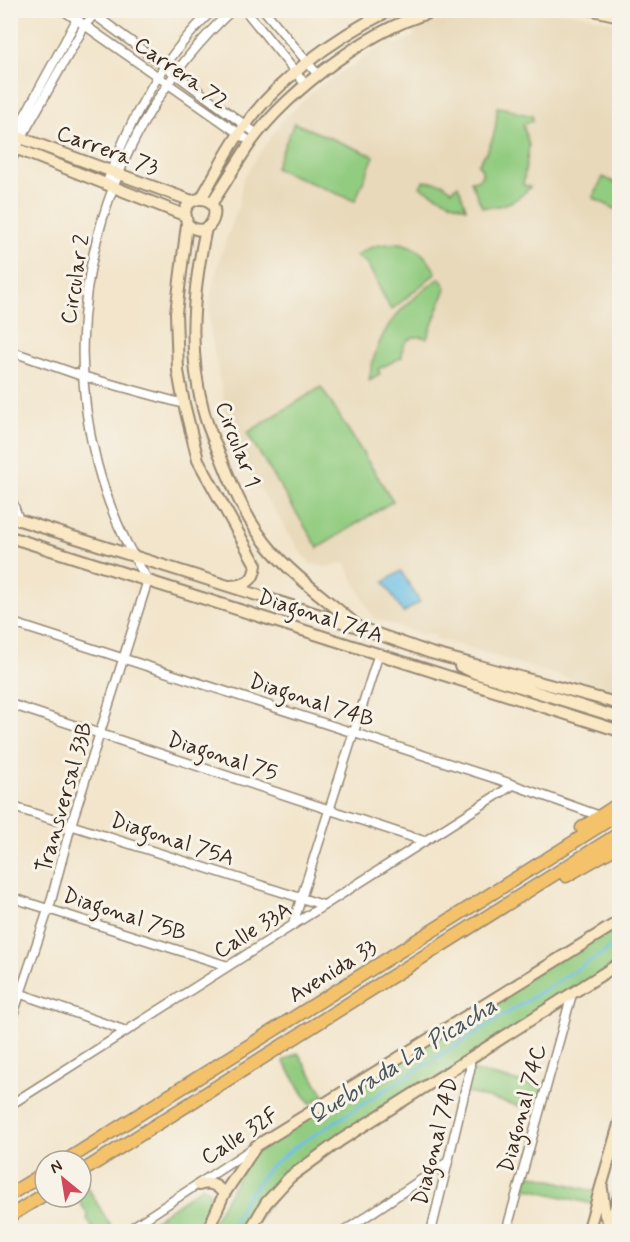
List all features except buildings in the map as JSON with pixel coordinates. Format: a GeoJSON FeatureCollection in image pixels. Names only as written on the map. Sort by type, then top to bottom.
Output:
{"type":"FeatureCollection","features":[{"type":"Feature","properties":{"kind":"main road"},"geometry":{"type":"LineString","coordinates":[[489,896],[534,861],[620,803]]}},
{"type":"Feature","properties":{"kind":"main road","name":"Avenida 33"},"geometry":{"type":"LineString","coordinates":[[83,1149],[620,813]]}},
{"type":"Feature","properties":{"kind":"main road","name":"Avenida 33"},"geometry":{"type":"LineString","coordinates":[[93,1164],[620,833]]}},
{"type":"Feature","properties":{"kind":"main road"},"geometry":{"type":"LineString","coordinates":[[483,920],[544,890],[620,844]]}},
{"type":"Feature","properties":{"kind":"main road"},"geometry":{"type":"LineString","coordinates":[[10,1194],[33,1180]]}},
{"type":"Feature","properties":{"kind":"main road"},"geometry":{"type":"LineString","coordinates":[[10,1216],[33,1202]]}},
{"type":"Feature","properties":{"kind":"street","name":"Carrera 72"},"geometry":{"type":"LineString","coordinates":[[63,10],[168,83],[242,129]]}},
{"type":"Feature","properties":{"kind":"street"},"geometry":{"type":"LineString","coordinates":[[10,164],[14,140],[82,10]]}},
{"type":"Feature","properties":{"kind":"street","name":"Circular 2"},"geometry":{"type":"LineString","coordinates":[[148,580],[131,555],[112,512],[92,445],[82,376],[83,320],[88,278],[110,186],[135,115],[165,66],[213,10]]}},
{"type":"Feature","properties":{"kind":"street","name":"Circular 2"},"geometry":{"type":"LineString","coordinates":[[114,173],[174,74],[232,10]]}},
{"type":"Feature","properties":{"kind":"street"},"geometry":{"type":"LineString","coordinates":[[245,10],[306,85]]}},
{"type":"Feature","properties":{"kind":"street"},"geometry":{"type":"LineString","coordinates":[[264,10],[318,75]]}},
{"type":"Feature","properties":{"kind":"street"},"geometry":{"type":"LineString","coordinates":[[202,201],[242,129],[266,100],[295,72],[358,28],[390,10],[397,25]]}},
{"type":"Feature","properties":{"kind":"street"},"geometry":{"type":"LineString","coordinates":[[202,201],[214,218],[206,228],[196,229],[186,219],[186,207],[202,201],[288,100],[318,75],[367,42],[397,25],[441,10]]}},
{"type":"Feature","properties":{"kind":"street"},"geometry":{"type":"LineString","coordinates":[[593,10],[620,16]]}},
{"type":"Feature","properties":{"kind":"street","name":"Carrera 72"},"geometry":{"type":"LineString","coordinates":[[93,12],[165,66],[254,138]]}},
{"type":"Feature","properties":{"kind":"street"},"geometry":{"type":"LineString","coordinates":[[14,140],[93,12]]}},
{"type":"Feature","properties":{"kind":"street","name":"Carrera 73"},"geometry":{"type":"LineString","coordinates":[[14,140],[202,201]]}},
{"type":"Feature","properties":{"kind":"street","name":"Carrera 73"},"geometry":{"type":"LineString","coordinates":[[14,140],[186,219]]}},
{"type":"Feature","properties":{"kind":"street","name":"Circular 1"},"geometry":{"type":"LineString","coordinates":[[186,219],[176,313],[178,371],[184,404],[198,460],[256,565],[255,574],[250,582],[226,586]]}},
{"type":"Feature","properties":{"kind":"street","name":"Circular 1"},"geometry":{"type":"LineString","coordinates":[[206,228],[197,271],[193,313],[196,376],[203,409],[233,490],[259,535],[287,567],[358,627]]}},
{"type":"Feature","properties":{"kind":"street"},"geometry":{"type":"LineString","coordinates":[[10,351],[82,376],[203,409]]}},
{"type":"Feature","properties":{"kind":"street"},"geometry":{"type":"LineString","coordinates":[[10,495],[15,518]]}},
{"type":"Feature","properties":{"kind":"street"},"geometry":{"type":"LineString","coordinates":[[228,515],[243,508]]}},
{"type":"Feature","properties":{"kind":"street","name":"Diagonal 74A"},"geometry":{"type":"LineString","coordinates":[[15,518],[358,627],[430,653],[620,704]]}},
{"type":"Feature","properties":{"kind":"street","name":"Diagonal 74A"},"geometry":{"type":"LineString","coordinates":[[10,537],[620,731]]}},
{"type":"Feature","properties":{"kind":"street","name":"Transversal 33B"},"geometry":{"type":"LineString","coordinates":[[10,1024],[48,908],[71,825],[148,580]]}},
{"type":"Feature","properties":{"kind":"street","name":"Diagonal 74B"},"geometry":{"type":"LineString","coordinates":[[10,622],[513,785],[600,816]]}},
{"type":"Feature","properties":{"kind":"street"},"geometry":{"type":"LineString","coordinates":[[293,924],[379,653]]}},
{"type":"Feature","properties":{"kind":"street"},"geometry":{"type":"LineString","coordinates":[[430,653],[475,673],[620,718]]}},
{"type":"Feature","properties":{"kind":"street","name":"Diagonal 75"},"geometry":{"type":"LineString","coordinates":[[10,704],[424,841]]}},
{"type":"Feature","properties":{"kind":"street","name":"Calle 33A"},"geometry":{"type":"LineString","coordinates":[[10,1105],[513,785]]}},
{"type":"Feature","properties":{"kind":"street","name":"Diagonal 75A"},"geometry":{"type":"LineString","coordinates":[[10,806],[323,905]]}},
{"type":"Feature","properties":{"kind":"street","name":"Diagonal 75B"},"geometry":{"type":"LineString","coordinates":[[10,897],[228,966]]}},
{"type":"Feature","properties":{"kind":"street","name":"Calle 32F"},"geometry":{"type":"LineString","coordinates":[[125,1232],[256,1146],[620,921]]}},
{"type":"Feature","properties":{"kind":"street"},"geometry":{"type":"LineString","coordinates":[[252,1231],[266,1203],[290,1177],[340,1140],[620,963]]}},
{"type":"Feature","properties":{"kind":"street"},"geometry":{"type":"LineString","coordinates":[[10,990],[126,1031]]}},
{"type":"Feature","properties":{"kind":"street","name":"Diagonal 74C"},"geometry":{"type":"LineString","coordinates":[[506,1232],[572,994]]}},
{"type":"Feature","properties":{"kind":"street","name":"Diagonal 74D"},"geometry":{"type":"LineString","coordinates":[[430,1232],[470,1070],[470,1059]]}},
{"type":"Feature","properties":{"kind":"street"},"geometry":{"type":"LineString","coordinates":[[588,1232],[620,1114]]}},
{"type":"Feature","properties":{"kind":"street"},"geometry":{"type":"LineString","coordinates":[[612,1145],[620,1121]]}},
{"type":"Feature","properties":{"kind":"street"},"geometry":{"type":"LineString","coordinates":[[207,1232],[224,1194],[256,1146]]}},
{"type":"Feature","properties":{"kind":"street"},"geometry":{"type":"LineString","coordinates":[[343,1232],[446,1163]]}},
{"type":"Feature","properties":{"kind":"street"},"geometry":{"type":"LineString","coordinates":[[602,1181],[604,1210],[611,1229]]}},
{"type":"Feature","properties":{"kind":"street"},"geometry":{"type":"LineString","coordinates":[[199,1185],[206,1182],[214,1185],[224,1194]]}},
{"type":"Feature","properties":{"kind":"street"},"geometry":{"type":"LineString","coordinates":[[611,1229],[620,1193]]}},
{"type":"Feature","properties":{"kind":"shaded area"},"geometry":{"type":"Polygon","coordinates":[[[490,11],[553,11],[581,14],[619,24],[619,694],[435,638],[436,635],[425,633],[424,635],[373,618],[345,563],[325,567],[311,564],[302,554],[260,489],[255,488],[236,440],[232,420],[225,408],[210,329],[209,309],[214,279],[238,207],[243,178],[281,122],[320,85],[392,39],[395,45],[415,36],[413,29],[435,21],[490,11]]]}},
{"type":"Feature","properties":{"kind":"green space"},"geometry":{"type":"Polygon","coordinates":[[[497,107],[532,115],[533,121],[523,124],[529,146],[523,185],[530,187],[509,203],[482,207],[471,181],[482,176],[482,170],[478,164],[493,137],[497,107]]]}},
{"type":"Feature","properties":{"kind":"green space"},"geometry":{"type":"Polygon","coordinates":[[[294,123],[374,156],[355,201],[275,168],[294,123]]]}},
{"type":"Feature","properties":{"kind":"green space"},"geometry":{"type":"Polygon","coordinates":[[[603,177],[619,185],[619,211],[593,198],[603,177]]]}},
{"type":"Feature","properties":{"kind":"green space"},"geometry":{"type":"Polygon","coordinates":[[[423,181],[442,183],[452,190],[458,185],[466,208],[420,187],[423,181]]]}},
{"type":"Feature","properties":{"kind":"green space"},"geometry":{"type":"Polygon","coordinates":[[[401,243],[422,254],[436,273],[391,310],[367,263],[356,256],[366,249],[401,243]]]}},
{"type":"Feature","properties":{"kind":"green space"},"geometry":{"type":"Polygon","coordinates":[[[440,278],[446,288],[427,338],[416,337],[408,340],[403,347],[402,357],[378,369],[380,374],[369,380],[378,346],[392,321],[412,300],[440,278]]]}},
{"type":"Feature","properties":{"kind":"green space"},"geometry":{"type":"Polygon","coordinates":[[[321,387],[393,501],[318,548],[247,433],[321,387]]]}},
{"type":"Feature","properties":{"kind":"green space"},"geometry":{"type":"Polygon","coordinates":[[[619,921],[619,963],[290,1177],[249,1231],[207,1232],[256,1146],[619,921]]]}},
{"type":"Feature","properties":{"kind":"green space"},"geometry":{"type":"Polygon","coordinates":[[[298,1053],[324,1095],[310,1104],[283,1061],[298,1053]]]}},
{"type":"Feature","properties":{"kind":"green space"},"geometry":{"type":"Polygon","coordinates":[[[470,1070],[545,1088],[539,1111],[464,1092],[470,1070]]]}},
{"type":"Feature","properties":{"kind":"green space"},"geometry":{"type":"Polygon","coordinates":[[[529,1174],[597,1192],[593,1204],[525,1188],[529,1174]]]}},
{"type":"Feature","properties":{"kind":"green space"},"geometry":{"type":"Polygon","coordinates":[[[203,1186],[209,1191],[210,1198],[197,1231],[138,1232],[203,1186]]]}},
{"type":"Feature","properties":{"kind":"green space"},"geometry":{"type":"Polygon","coordinates":[[[93,1196],[113,1230],[94,1231],[87,1218],[89,1217],[84,1209],[93,1209],[93,1196]]]}},
{"type":"Feature","properties":{"kind":"water"},"geometry":{"type":"Polygon","coordinates":[[[401,571],[420,602],[403,613],[384,582],[401,571]]]}},
{"type":"Feature","properties":{"kind":"waterway","name":"Quebrada La Picacha"},"geometry":{"type":"LineString","coordinates":[[228,1232],[245,1199],[270,1167],[295,1147],[620,942]]}}]}
